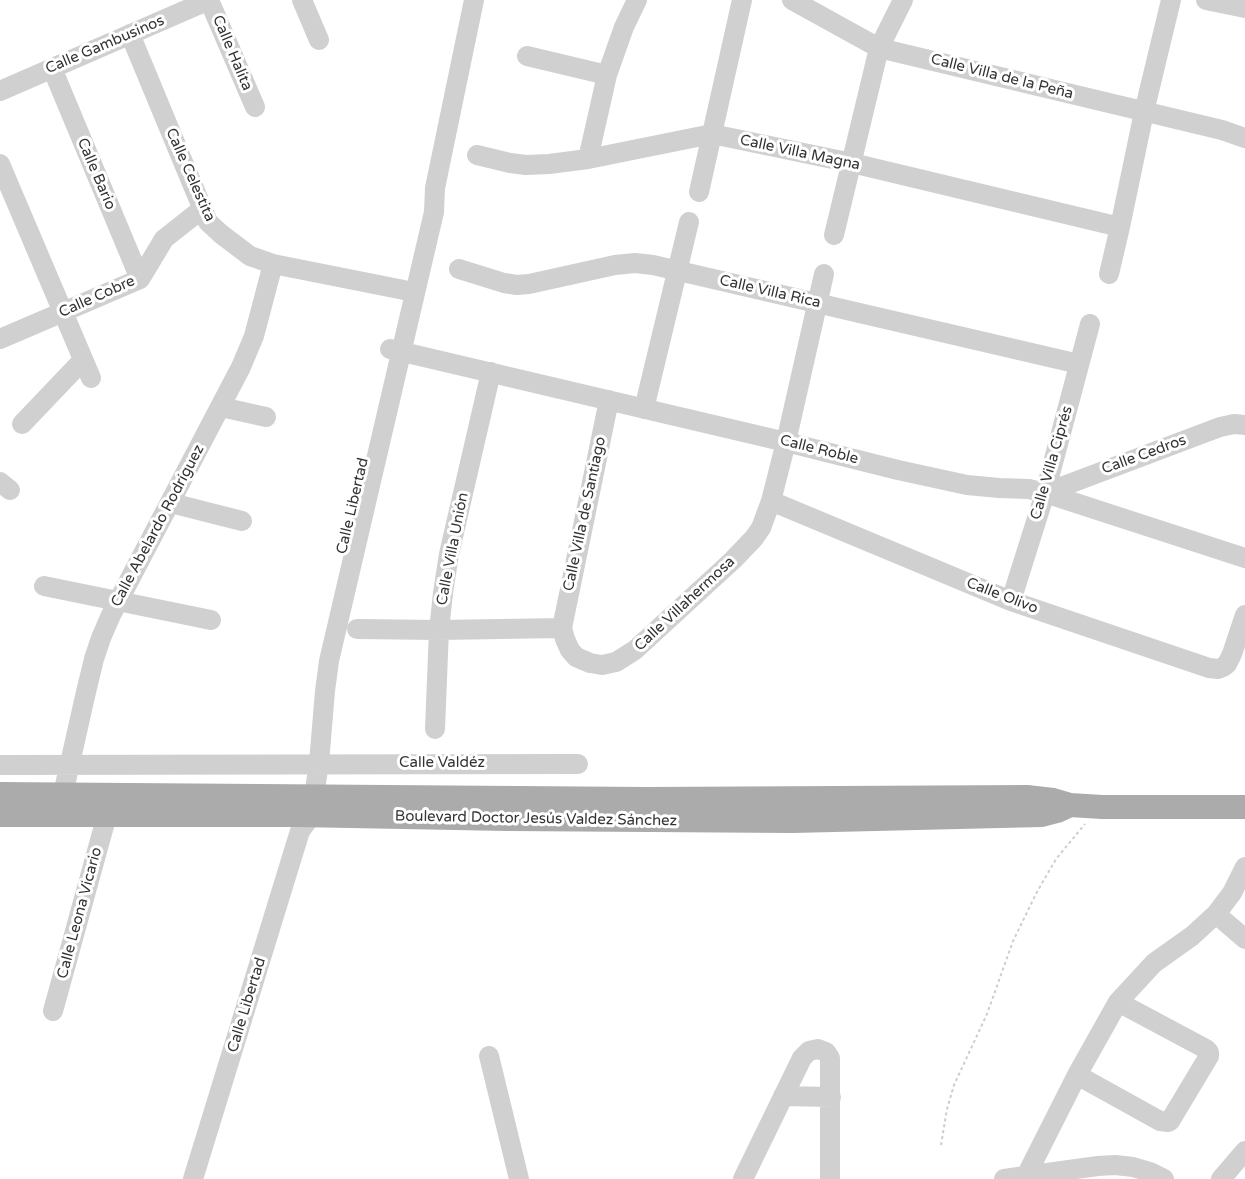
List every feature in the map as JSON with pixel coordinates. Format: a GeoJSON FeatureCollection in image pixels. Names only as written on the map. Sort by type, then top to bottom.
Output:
{"type":"FeatureCollection","features":[{"type":"Feature","properties":{"kind":"main road","name":"Boulevard Doctor Jesús Valdez Sánchez"},"geometry":{"type":"LineString","coordinates":[[0,794],[63,794],[305,811]]}},
{"type":"Feature","properties":{"kind":"main road","name":"Boulevard Doctor Jesús Valdez Sánchez"},"geometry":{"type":"LineString","coordinates":[[0,814],[676,809],[1028,797],[1070,805],[1102,807],[1245,807]]}},
{"type":"Feature","properties":{"kind":"street"},"geometry":{"type":"LineString","coordinates":[[302,0],[319,40]]}},
{"type":"Feature","properties":{"kind":"street","name":"Calle Libertad"},"geometry":{"type":"LineString","coordinates":[[193,1179],[305,811],[320,690],[337,627],[396,350],[434,212],[435,188],[474,0]]}},
{"type":"Feature","properties":{"kind":"street"},"geometry":{"type":"LineString","coordinates":[[588,159],[607,75],[624,27],[637,0]]}},
{"type":"Feature","properties":{"kind":"street"},"geometry":{"type":"LineString","coordinates":[[699,192],[742,0]]}},
{"type":"Feature","properties":{"kind":"street","name":"Calle Villa de la Peña"},"geometry":{"type":"LineString","coordinates":[[792,0],[879,48],[1222,130],[1245,138]]}},
{"type":"Feature","properties":{"kind":"street"},"geometry":{"type":"LineString","coordinates":[[834,235],[879,48],[903,0]]}},
{"type":"Feature","properties":{"kind":"street"},"geometry":{"type":"LineString","coordinates":[[1108,274],[1171,0]]}},
{"type":"Feature","properties":{"kind":"street"},"geometry":{"type":"LineString","coordinates":[[1206,0],[1245,8]]}},
{"type":"Feature","properties":{"kind":"street","name":"Calle Gambusinos"},"geometry":{"type":"LineString","coordinates":[[0,91],[198,2]]}},
{"type":"Feature","properties":{"kind":"street","name":"Calle Halita"},"geometry":{"type":"LineString","coordinates":[[198,2],[255,107]]}},
{"type":"Feature","properties":{"kind":"street","name":"Calle Celestita"},"geometry":{"type":"LineString","coordinates":[[130,34],[205,215],[221,234],[250,256],[273,264],[404,290]]}},
{"type":"Feature","properties":{"kind":"street"},"geometry":{"type":"LineString","coordinates":[[527,56],[607,75]]}},
{"type":"Feature","properties":{"kind":"street","name":"Calle Bario"},"geometry":{"type":"LineString","coordinates":[[52,68],[140,279]]}},
{"type":"Feature","properties":{"kind":"street","name":"Calle Villa de la Peña"},"geometry":{"type":"LineString","coordinates":[[1222,130],[1245,126]]}},
{"type":"Feature","properties":{"kind":"street","name":"Calle Villa Magna"},"geometry":{"type":"LineString","coordinates":[[477,155],[526,165],[549,164],[588,159],[712,134],[852,163],[1120,227]]}},
{"type":"Feature","properties":{"kind":"street"},"geometry":{"type":"LineString","coordinates":[[0,164],[87,369],[22,424]]}},
{"type":"Feature","properties":{"kind":"street","name":"Calle Libertad"},"geometry":{"type":"LineString","coordinates":[[396,350],[404,290],[423,210],[426,200],[435,188]]}},
{"type":"Feature","properties":{"kind":"street","name":"Calle Cobre"},"geometry":{"type":"LineString","coordinates":[[0,339],[140,279],[164,239],[205,215]]}},
{"type":"Feature","properties":{"kind":"street"},"geometry":{"type":"LineString","coordinates":[[644,408],[689,222]]}},
{"type":"Feature","properties":{"kind":"street","name":"Calle Villa Rica"},"geometry":{"type":"LineString","coordinates":[[459,269],[517,285],[615,265],[635,263],[653,265],[1079,364]]}},
{"type":"Feature","properties":{"kind":"street","name":"Calle Abelardo Rodríguez"},"geometry":{"type":"LineString","coordinates":[[63,794],[94,659],[101,638],[249,351],[273,264]]}},
{"type":"Feature","properties":{"kind":"street","name":"Calle Villahermosa"},"geometry":{"type":"LineString","coordinates":[[562,628],[564,639],[576,657],[602,665],[616,662],[628,656],[754,538],[765,520],[771,501],[824,274]]}},
{"type":"Feature","properties":{"kind":"street","name":"Calle Villa Ciprés"},"geometry":{"type":"LineString","coordinates":[[1011,601],[1045,493],[1090,324]]}},
{"type":"Feature","properties":{"kind":"street","name":"Calle Roble"},"geometry":{"type":"LineString","coordinates":[[396,350],[898,470],[967,485],[1029,489],[1245,558]]}},
{"type":"Feature","properties":{"kind":"street","name":"Calle Villa Unión"},"geometry":{"type":"LineString","coordinates":[[435,729],[439,630],[449,554],[491,372]]}},
{"type":"Feature","properties":{"kind":"street","name":"Calle Villa de Santiago"},"geometry":{"type":"LineString","coordinates":[[562,628],[609,400]]}},
{"type":"Feature","properties":{"kind":"street"},"geometry":{"type":"LineString","coordinates":[[221,407],[266,417]]}},
{"type":"Feature","properties":{"kind":"street","name":"Calle Cedros"},"geometry":{"type":"LineString","coordinates":[[1045,493],[1220,427],[1234,424],[1245,425]]}},
{"type":"Feature","properties":{"kind":"street","name":"Calle Olivo"},"geometry":{"type":"LineString","coordinates":[[771,501],[1011,601],[1209,668],[1223,668],[1227,664],[1245,615]]}},
{"type":"Feature","properties":{"kind":"street"},"geometry":{"type":"LineString","coordinates":[[171,503],[242,521]]}},
{"type":"Feature","properties":{"kind":"street"},"geometry":{"type":"LineString","coordinates":[[44,586],[211,620]]}},
{"type":"Feature","properties":{"kind":"street"},"geometry":{"type":"LineString","coordinates":[[357,629],[562,628]]}},
{"type":"Feature","properties":{"kind":"street","name":"Calle Valdéz"},"geometry":{"type":"LineString","coordinates":[[0,765],[578,764]]}},
{"type":"Feature","properties":{"kind":"street","name":"Calle Leona Vicario"},"geometry":{"type":"LineString","coordinates":[[52,1011],[107,815]]}},
{"type":"Feature","properties":{"kind":"street"},"geometry":{"type":"LineString","coordinates":[[1026,1176],[1077,1075],[1118,1002],[1154,963],[1192,936],[1216,914],[1232,893],[1245,867]]}},
{"type":"Feature","properties":{"kind":"street"},"geometry":{"type":"LineString","coordinates":[[1216,914],[1245,939]]}},
{"type":"Feature","properties":{"kind":"street"},"geometry":{"type":"LineString","coordinates":[[1077,1075],[1160,1121],[1168,1122],[1209,1056],[1206,1049],[1118,1002]]}},
{"type":"Feature","properties":{"kind":"street"},"geometry":{"type":"LineString","coordinates":[[742,1179],[805,1053],[818,1049],[826,1052],[830,1058],[830,1179]]}},
{"type":"Feature","properties":{"kind":"street"},"geometry":{"type":"LineString","coordinates":[[489,1056],[519,1179]]}},
{"type":"Feature","properties":{"kind":"street"},"geometry":{"type":"LineString","coordinates":[[783,1096],[831,1097]]}},
{"type":"Feature","properties":{"kind":"street"},"geometry":{"type":"LineString","coordinates":[[1221,1179],[1245,1151]]}},
{"type":"Feature","properties":{"kind":"street"},"geometry":{"type":"LineString","coordinates":[[1004,1179],[1115,1165],[1133,1167],[1164,1179]]}},
{"type":"Feature","properties":{"kind":"path"},"geometry":{"type":"LineString","coordinates":[[941,1145],[954,1085],[987,1014],[1013,941],[1056,860],[1102,807]]}}]}
